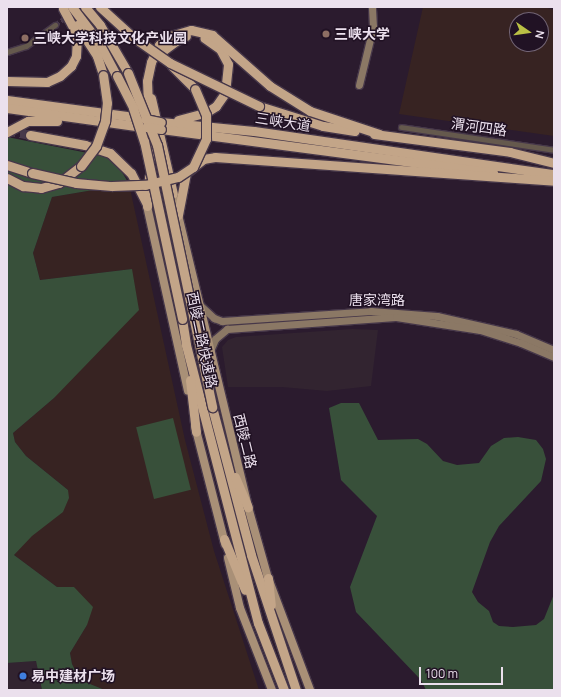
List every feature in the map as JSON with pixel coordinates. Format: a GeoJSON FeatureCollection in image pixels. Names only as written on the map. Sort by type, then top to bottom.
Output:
{"type":"FeatureCollection","features":[{"type":"Feature","properties":{"kind":"highway","name":"西陵二路快速路"},"geometry":{"type":"LineString","coordinates":[[85,7],[100,25],[128,73],[157,145],[212,407],[223,452],[272,623],[296,690]]}},
{"type":"Feature","properties":{"kind":"highway"},"geometry":{"type":"LineString","coordinates":[[100,7],[133,37],[170,63],[259,106],[323,126],[510,152],[554,163]]}},
{"type":"Feature","properties":{"kind":"highway","name":"西陵二路快速路"},"geometry":{"type":"LineString","coordinates":[[66,8],[98,41],[133,108],[150,163],[182,318],[186,345],[258,623],[284,690]]}},
{"type":"Feature","properties":{"kind":"highway"},"geometry":{"type":"LineString","coordinates":[[7,178],[23,186],[41,188],[59,183],[81,166],[96,146],[103,129],[107,103],[103,75],[86,37],[66,8]]}},
{"type":"Feature","properties":{"kind":"highway"},"geometry":{"type":"LineString","coordinates":[[7,81],[47,82],[60,76],[71,66],[76,56],[78,35],[66,8]]}},
{"type":"Feature","properties":{"kind":"highway"},"geometry":{"type":"LineString","coordinates":[[147,206],[150,163],[147,81],[151,62],[159,45],[170,36],[191,30],[212,35],[270,86],[310,111],[379,134]]}},
{"type":"Feature","properties":{"kind":"highway"},"geometry":{"type":"LineString","coordinates":[[161,125],[205,113],[216,106],[225,93],[228,64],[220,49],[209,40],[196,36],[181,37],[163,49],[152,76],[150,94],[173,194]]}},
{"type":"Feature","properties":{"kind":"highway"},"geometry":{"type":"LineString","coordinates":[[7,165],[32,173],[76,183],[133,186],[174,179],[193,167],[206,138],[206,115],[195,88],[170,63]]}},
{"type":"Feature","properties":{"kind":"highway","name":"三峡大道"},"geometry":{"type":"LineString","coordinates":[[7,100],[143,123],[554,181]]}},
{"type":"Feature","properties":{"kind":"highway","name":"三峡大道"},"geometry":{"type":"LineString","coordinates":[[7,108],[117,124],[143,123]]}},
{"type":"Feature","properties":{"kind":"highway"},"geometry":{"type":"LineString","coordinates":[[7,132],[21,124],[42,120],[117,124]]}},
{"type":"Feature","properties":{"kind":"highway","name":"三峡大道"},"geometry":{"type":"LineString","coordinates":[[161,125],[254,131],[554,174]]}},
{"type":"Feature","properties":{"kind":"highway"},"geometry":{"type":"LineString","coordinates":[[30,134],[85,145],[110,153],[131,173],[147,206]]}},
{"type":"Feature","properties":{"kind":"highway"},"geometry":{"type":"LineString","coordinates":[[178,215],[186,173],[203,159],[215,157],[554,181]]}},
{"type":"Feature","properties":{"kind":"highway"},"geometry":{"type":"LineString","coordinates":[[186,345],[196,432]]}},
{"type":"Feature","properties":{"kind":"highway"},"geometry":{"type":"LineString","coordinates":[[223,452],[248,507]]}},
{"type":"Feature","properties":{"kind":"highway"},"geometry":{"type":"LineString","coordinates":[[224,539],[258,623]]}},
{"type":"Feature","properties":{"kind":"highway"},"geometry":{"type":"LineString","coordinates":[[268,578],[272,623]]}},
{"type":"Feature","properties":{"kind":"main road"},"geometry":{"type":"LineString","coordinates":[[360,85],[373,27],[372,7]]}},
{"type":"Feature","properties":{"kind":"main road","name":"西陵二路"},"geometry":{"type":"LineString","coordinates":[[173,194],[248,507],[268,578],[310,690]]}},
{"type":"Feature","properties":{"kind":"main road"},"geometry":{"type":"LineString","coordinates":[[147,206],[196,432],[224,539],[240,608],[272,690]]}},
{"type":"Feature","properties":{"kind":"main road"},"geometry":{"type":"LineString","coordinates":[[159,260],[158,244],[163,233],[177,232],[185,246]]}},
{"type":"Feature","properties":{"kind":"main road","name":"唐家湾路"},"geometry":{"type":"LineString","coordinates":[[201,306],[214,318],[222,321],[371,311],[437,316],[516,334],[554,350]]}},
{"type":"Feature","properties":{"kind":"main road","name":"唐家湾路"},"geometry":{"type":"LineString","coordinates":[[210,352],[215,338],[227,329],[396,317],[480,330],[521,343],[554,357]]}},
{"type":"Feature","properties":{"kind":"street"},"geometry":{"type":"LineString","coordinates":[[7,52],[26,46],[55,25]]}},
{"type":"Feature","properties":{"kind":"street","name":"渭河四路"},"geometry":{"type":"LineString","coordinates":[[401,127],[554,150]]}},
{"type":"Feature","properties":{"kind":"shaded area"},"geometry":{"type":"Polygon","coordinates":[[[423,7],[545,7],[554,10],[554,136],[399,114],[423,7]]]}},
{"type":"Feature","properties":{"kind":"shaded area"},"geometry":{"type":"Polygon","coordinates":[[[129,184],[185,440],[214,551],[259,690],[105,690],[80,680],[72,664],[70,653],[87,625],[74,587],[57,587],[14,555],[68,490],[26,456],[15,442],[13,433],[54,398],[132,269],[40,280],[33,253],[52,197],[129,184]]]}},
{"type":"Feature","properties":{"kind":"shaded area"},"geometry":{"type":"Polygon","coordinates":[[[352,329],[378,330],[371,386],[327,391],[282,387],[228,387],[222,347],[228,340],[236,337],[352,329]]]}},
{"type":"Feature","properties":{"kind":"shaded area","name":"易中建材广场"},"geometry":{"type":"Polygon","coordinates":[[[36,661],[42,690],[7,690],[7,663],[36,661]]]}},
{"type":"Feature","properties":{"kind":"green space"},"geometry":{"type":"Polygon","coordinates":[[[7,137],[108,157],[119,167],[129,184],[52,197],[33,253],[40,280],[132,269],[139,310],[54,398],[13,433],[15,442],[26,456],[68,490],[69,498],[63,512],[32,536],[14,555],[57,587],[74,587],[93,607],[87,625],[70,653],[72,664],[80,680],[105,690],[42,690],[36,661],[7,663],[7,137]]]}},
{"type":"Feature","properties":{"kind":"green space"},"geometry":{"type":"Polygon","coordinates":[[[341,403],[359,403],[378,440],[418,439],[427,444],[443,461],[457,465],[479,463],[491,446],[504,438],[518,437],[536,440],[543,449],[546,459],[541,481],[499,526],[490,542],[472,592],[478,602],[489,611],[493,622],[499,626],[513,627],[536,625],[544,619],[554,594],[554,690],[426,690],[421,680],[356,612],[350,587],[377,516],[341,480],[329,408],[341,403]]]}},
{"type":"Feature","properties":{"kind":"green space"},"geometry":{"type":"Polygon","coordinates":[[[173,418],[191,490],[154,499],[136,427],[173,418]]]}},
{"type":"Feature","properties":{"kind":"tunnel"},"geometry":{"type":"LineString","coordinates":[[55,25],[68,16]]}},
{"type":"Feature","properties":{"kind":"tunnel"},"geometry":{"type":"LineString","coordinates":[[7,130],[30,135]]}},
{"type":"Feature","properties":{"kind":"place","name":"三峡大学"},"geometry":{"type":"Point","coordinates":[326,34]}},
{"type":"Feature","properties":{"kind":"place","name":"三峡大学科技文化产业园"},"geometry":{"type":"Point","coordinates":[25,38]}},
{"type":"Feature","properties":{"kind":"place","name":"易中建材广场"},"geometry":{"type":"Point","coordinates":[23,676]}}]}
